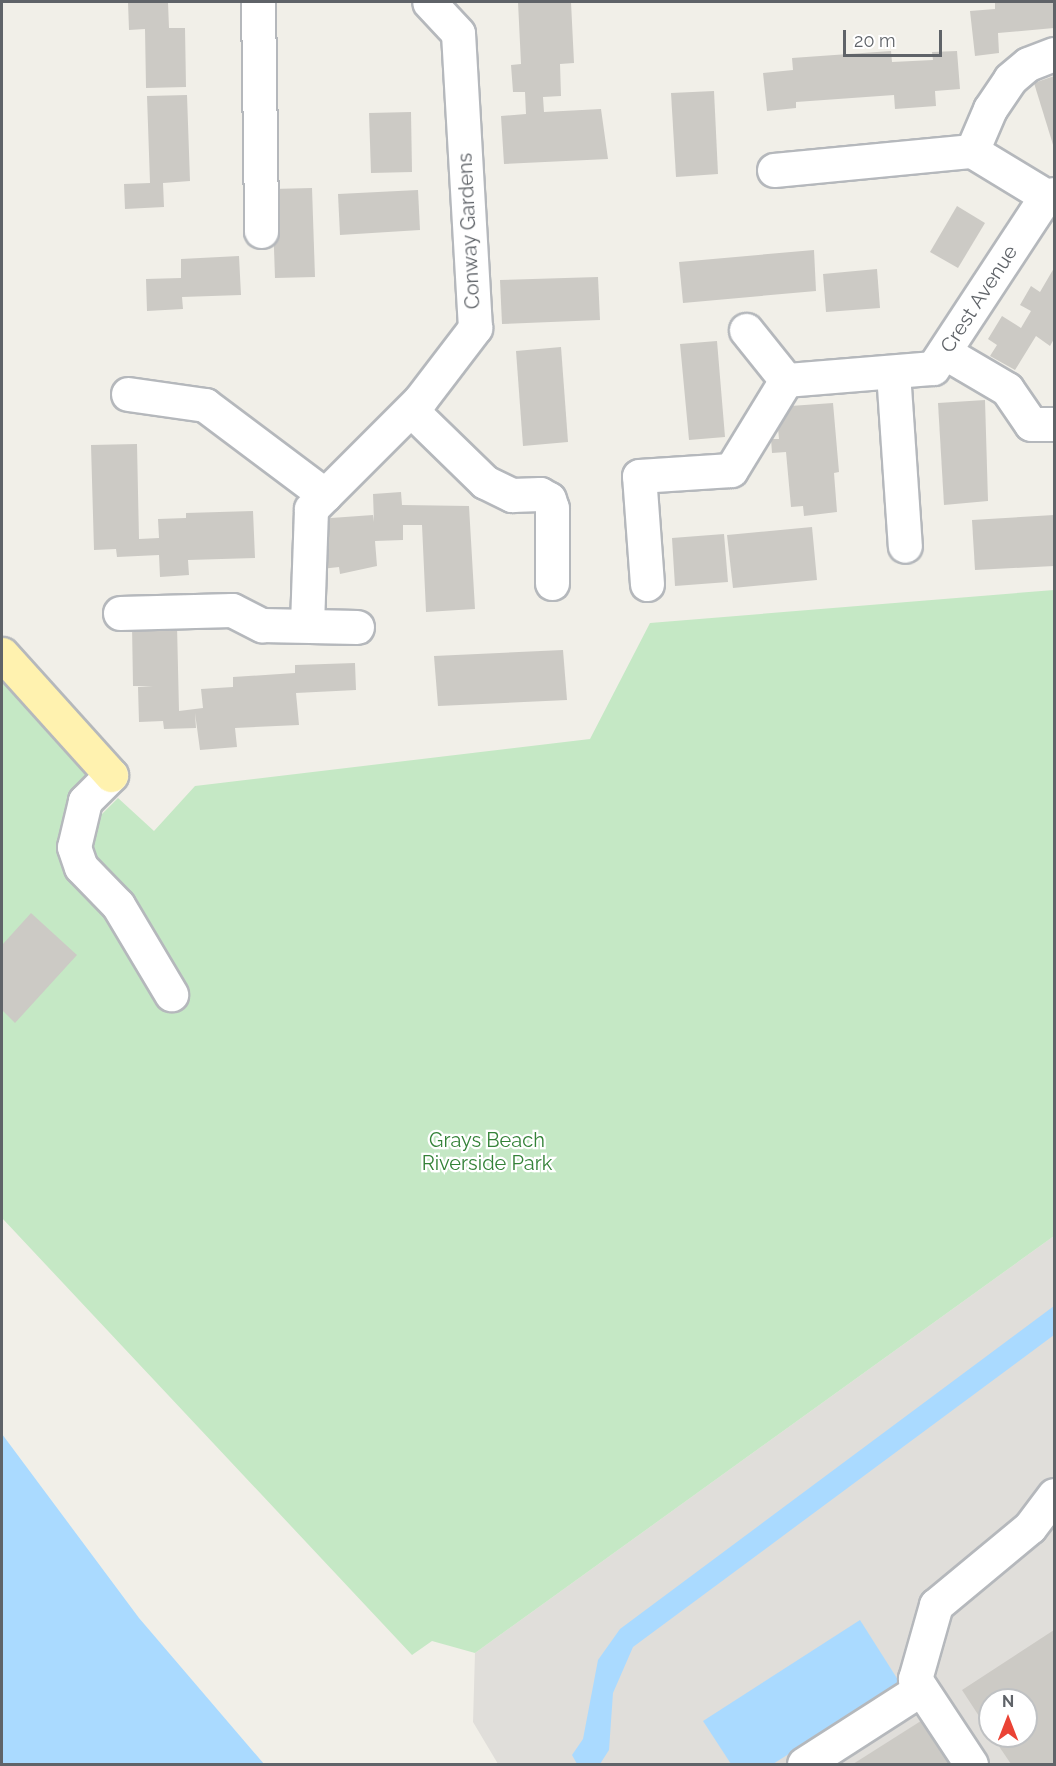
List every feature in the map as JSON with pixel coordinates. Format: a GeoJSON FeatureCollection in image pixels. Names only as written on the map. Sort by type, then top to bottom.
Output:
{"type":"FeatureCollection","features":[{"type":"Feature","properties":{"kind":"main road"},"geometry":{"type":"LineString","coordinates":[[2,654],[111,775]]}},
{"type":"Feature","properties":{"kind":"street"},"geometry":{"type":"LineString","coordinates":[[258,2],[261,231]]}},
{"type":"Feature","properties":{"kind":"street","name":"Conway Gardens"},"geometry":{"type":"LineString","coordinates":[[308,624],[311,510],[411,410],[475,328],[458,33],[431,2]]}},
{"type":"Feature","properties":{"kind":"street"},"geometry":{"type":"LineString","coordinates":[[774,170],[972,151],[990,110],[1010,79],[1028,64],[1054,54]]}},
{"type":"Feature","properties":{"kind":"street","name":"Crest Avenue"},"geometry":{"type":"LineString","coordinates":[[786,380],[933,368],[1050,195],[972,151]]}},
{"type":"Feature","properties":{"kind":"street"},"geometry":{"type":"LineString","coordinates":[[646,584],[639,476],[731,470],[786,380],[746,330]]}},
{"type":"Feature","properties":{"kind":"street"},"geometry":{"type":"LineString","coordinates":[[944,352],[1007,389],[1031,424],[1054,424]]}},
{"type":"Feature","properties":{"kind":"street"},"geometry":{"type":"LineString","coordinates":[[893,372],[904,546]]}},
{"type":"Feature","properties":{"kind":"street"},"geometry":{"type":"LineString","coordinates":[[128,394],[205,405],[325,495]]}},
{"type":"Feature","properties":{"kind":"street"},"geometry":{"type":"LineString","coordinates":[[411,410],[484,482],[512,495],[540,494],[549,499],[552,508],[552,583]]}},
{"type":"Feature","properties":{"kind":"street"},"geometry":{"type":"LineString","coordinates":[[120,613],[232,610],[262,625],[308,624],[357,627]]}},
{"type":"Feature","properties":{"kind":"street"},"geometry":{"type":"LineString","coordinates":[[111,775],[86,801],[74,847],[81,867],[118,905],[171,994]]}},
{"type":"Feature","properties":{"kind":"street"},"geometry":{"type":"LineString","coordinates":[[971,1764],[915,1679],[936,1605],[1030,1527],[1054,1495]]}},
{"type":"Feature","properties":{"kind":"street"},"geometry":{"type":"LineString","coordinates":[[804,1764],[921,1689]]}},
{"type":"Feature","properties":{"kind":"shaded area"},"geometry":{"type":"Polygon","coordinates":[[[1054,1236],[1054,1764],[498,1764],[473,1722],[475,1653],[1054,1236]]]}},
{"type":"Feature","properties":{"kind":"green space","name":"Grays Beach Riverside Park"},"geometry":{"type":"Polygon","coordinates":[[[1054,590],[1054,1236],[475,1653],[432,1641],[412,1655],[2,1218],[2,682],[99,778],[81,795],[102,814],[118,798],[154,831],[195,786],[590,739],[650,623],[1054,590]]]}},
{"type":"Feature","properties":{"kind":"water"},"geometry":{"type":"Polygon","coordinates":[[[1054,1306],[1054,1335],[633,1647],[613,1693],[609,1750],[600,1764],[577,1764],[572,1755],[583,1739],[598,1660],[620,1629],[1054,1306]]]}},
{"type":"Feature","properties":{"kind":"water"},"geometry":{"type":"Polygon","coordinates":[[[2,1434],[139,1618],[264,1764],[2,1764],[2,1434]]]}},
{"type":"Feature","properties":{"kind":"water"},"geometry":{"type":"Polygon","coordinates":[[[860,1620],[900,1683],[773,1764],[731,1764],[703,1721],[860,1620]]]}},
{"type":"Feature","properties":{"kind":"building"},"geometry":{"type":"Polygon","coordinates":[[[128,2],[168,2],[169,28],[185,28],[186,87],[146,88],[145,29],[129,30],[128,2]]]}},
{"type":"Feature","properties":{"kind":"building"},"geometry":{"type":"Polygon","coordinates":[[[518,2],[571,2],[574,63],[560,64],[561,96],[543,97],[544,112],[601,109],[608,159],[504,164],[501,116],[526,114],[525,92],[513,92],[511,65],[521,64],[518,2]]]}},
{"type":"Feature","properties":{"kind":"building"},"geometry":{"type":"Polygon","coordinates":[[[995,2],[1053,2],[1054,28],[998,33],[999,53],[975,56],[970,11],[995,9],[995,2]]]}},
{"type":"Feature","properties":{"kind":"building"},"geometry":{"type":"Polygon","coordinates":[[[891,51],[892,62],[933,60],[932,52],[957,51],[960,89],[935,91],[936,106],[895,109],[894,95],[796,102],[796,108],[767,111],[763,73],[793,70],[792,58],[891,51]]]}},
{"type":"Feature","properties":{"kind":"building"},"geometry":{"type":"Polygon","coordinates":[[[1054,76],[1054,148],[1034,83],[1054,76]]]}},
{"type":"Feature","properties":{"kind":"building"},"geometry":{"type":"Polygon","coordinates":[[[714,91],[718,174],[676,177],[671,93],[714,91]]]}},
{"type":"Feature","properties":{"kind":"building"},"geometry":{"type":"Polygon","coordinates":[[[187,95],[190,181],[163,183],[164,207],[125,209],[124,184],[150,183],[147,96],[187,95]]]}},
{"type":"Feature","properties":{"kind":"building"},"geometry":{"type":"Polygon","coordinates":[[[411,112],[412,172],[371,173],[369,113],[411,112]]]}},
{"type":"Feature","properties":{"kind":"building"},"geometry":{"type":"Polygon","coordinates":[[[312,188],[315,277],[275,278],[272,189],[312,188]]]}},
{"type":"Feature","properties":{"kind":"building"},"geometry":{"type":"Polygon","coordinates":[[[418,190],[420,230],[340,235],[338,194],[418,190]]]}},
{"type":"Feature","properties":{"kind":"building"},"geometry":{"type":"Polygon","coordinates":[[[957,206],[985,223],[958,268],[930,252],[957,206]]]}},
{"type":"Feature","properties":{"kind":"building"},"geometry":{"type":"Polygon","coordinates":[[[814,250],[816,291],[683,303],[679,262],[814,250]]]}},
{"type":"Feature","properties":{"kind":"building"},"geometry":{"type":"Polygon","coordinates":[[[239,256],[241,295],[182,297],[183,309],[147,311],[146,279],[181,278],[181,259],[239,256]]]}},
{"type":"Feature","properties":{"kind":"building"},"geometry":{"type":"Polygon","coordinates":[[[1054,268],[1054,339],[1050,346],[1036,336],[1015,370],[990,356],[997,345],[988,339],[1002,316],[1021,328],[1031,311],[1020,305],[1031,286],[1040,292],[1054,268]]]}},
{"type":"Feature","properties":{"kind":"building"},"geometry":{"type":"Polygon","coordinates":[[[877,269],[880,308],[826,312],[823,274],[877,269]]]}},
{"type":"Feature","properties":{"kind":"building"},"geometry":{"type":"Polygon","coordinates":[[[598,277],[600,320],[502,324],[500,280],[598,277]]]}},
{"type":"Feature","properties":{"kind":"building"},"geometry":{"type":"Polygon","coordinates":[[[717,341],[725,437],[689,440],[680,344],[717,341]]]}},
{"type":"Feature","properties":{"kind":"building"},"geometry":{"type":"Polygon","coordinates":[[[561,347],[568,442],[523,446],[516,351],[561,347]]]}},
{"type":"Feature","properties":{"kind":"building"},"geometry":{"type":"Polygon","coordinates":[[[985,400],[988,501],[944,505],[938,403],[985,400]]]}},
{"type":"Feature","properties":{"kind":"building"},"geometry":{"type":"Polygon","coordinates":[[[833,403],[839,472],[834,473],[837,512],[804,516],[803,506],[791,507],[786,452],[772,453],[771,439],[779,439],[776,407],[833,403]]]}},
{"type":"Feature","properties":{"kind":"building"},"geometry":{"type":"Polygon","coordinates":[[[137,444],[139,539],[159,538],[158,519],[186,518],[186,513],[253,511],[255,558],[188,560],[189,575],[160,577],[159,555],[117,557],[116,549],[94,550],[91,445],[137,444]]]}},
{"type":"Feature","properties":{"kind":"building"},"geometry":{"type":"Polygon","coordinates":[[[401,492],[402,505],[469,506],[475,609],[426,612],[422,525],[403,525],[403,540],[375,541],[377,566],[340,574],[339,567],[321,569],[317,519],[373,515],[374,522],[373,494],[401,492]]]}},
{"type":"Feature","properties":{"kind":"building"},"geometry":{"type":"Polygon","coordinates":[[[1054,515],[1054,566],[975,570],[972,520],[1054,515]]]}},
{"type":"Feature","properties":{"kind":"building"},"geometry":{"type":"Polygon","coordinates":[[[812,527],[817,580],[733,588],[727,535],[812,527]]]}},
{"type":"Feature","properties":{"kind":"building"},"geometry":{"type":"Polygon","coordinates":[[[724,534],[728,582],[675,586],[672,538],[724,534]]]}},
{"type":"Feature","properties":{"kind":"building"},"geometry":{"type":"Polygon","coordinates":[[[132,625],[177,625],[179,711],[203,708],[201,689],[233,687],[233,677],[295,673],[295,665],[355,663],[356,690],[296,693],[299,725],[235,728],[237,747],[200,750],[195,713],[196,728],[164,729],[163,721],[139,722],[138,687],[153,686],[133,686],[132,625]]]}},
{"type":"Feature","properties":{"kind":"building"},"geometry":{"type":"Polygon","coordinates":[[[563,650],[567,700],[438,706],[434,656],[563,650]]]}},
{"type":"Feature","properties":{"kind":"building"},"geometry":{"type":"Polygon","coordinates":[[[31,913],[77,955],[15,1023],[2,1010],[2,945],[31,913]]]}},
{"type":"Feature","properties":{"kind":"building"},"geometry":{"type":"Polygon","coordinates":[[[1054,1630],[1054,1764],[1011,1764],[1000,1748],[1038,1748],[1038,1688],[978,1688],[978,1715],[962,1690],[1054,1630]]]}},
{"type":"Feature","properties":{"kind":"building"},"geometry":{"type":"Polygon","coordinates":[[[924,1719],[954,1764],[853,1764],[924,1719]]]}}]}
